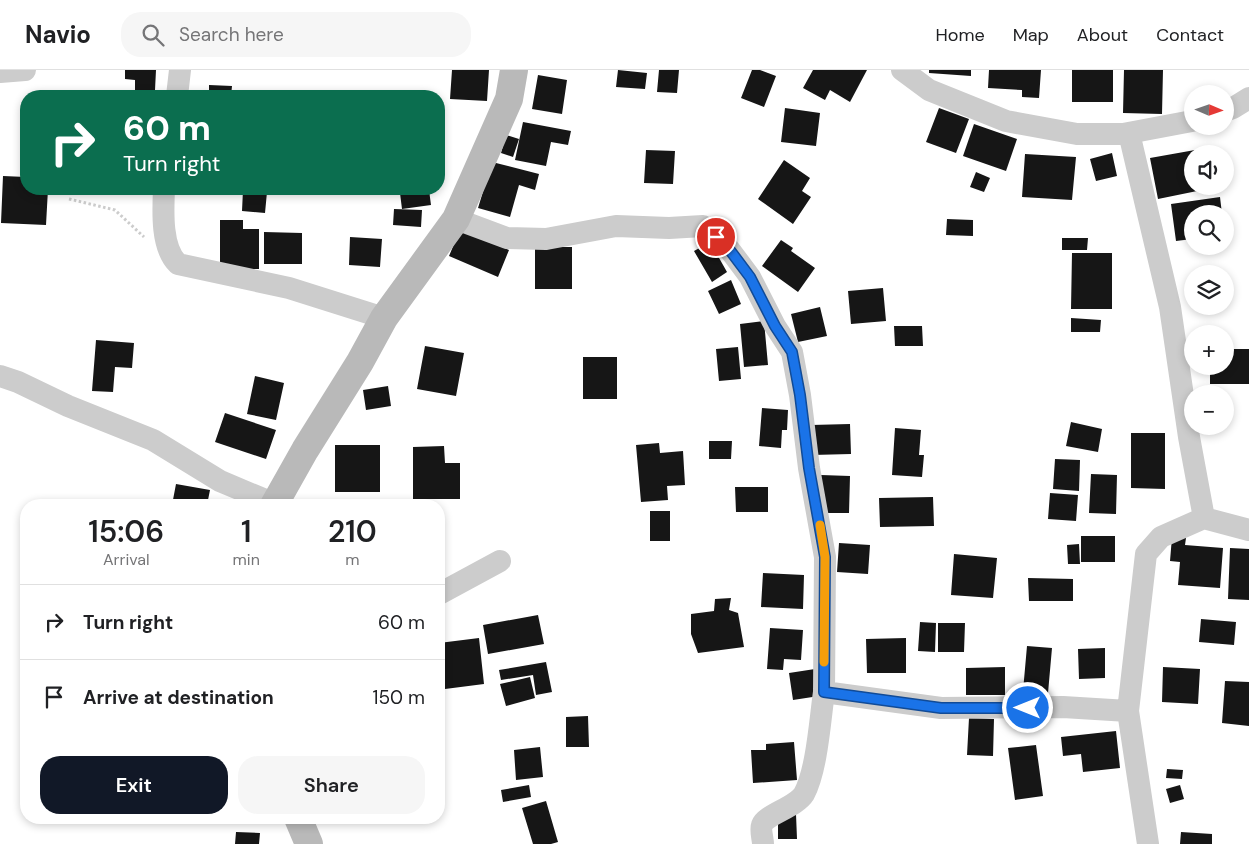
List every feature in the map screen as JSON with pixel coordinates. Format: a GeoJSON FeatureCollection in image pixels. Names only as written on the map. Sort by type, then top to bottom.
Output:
{"type":"FeatureCollection","features":[{"type":"Feature","properties":{"kind":"main road"},"geometry":{"type":"LineString","coordinates":[[278,499],[305,450],[360,362],[384,318],[456,219],[509,99],[514,70]]}},
{"type":"Feature","properties":{"kind":"main road"},"geometry":{"type":"LineString","coordinates":[[301,824],[310,844]]}},
{"type":"Feature","properties":{"kind":"street"},"geometry":{"type":"LineString","coordinates":[[0,72],[25,70]]}},
{"type":"Feature","properties":{"kind":"street"},"geometry":{"type":"LineString","coordinates":[[178,90],[180,70]]}},
{"type":"Feature","properties":{"kind":"street"},"geometry":{"type":"LineString","coordinates":[[902,70],[929,90],[1006,121],[1077,134],[1129,133],[1184,122]]}},
{"type":"Feature","properties":{"kind":"street"},"geometry":{"type":"LineString","coordinates":[[1234,107],[1249,98]]}},
{"type":"Feature","properties":{"kind":"street"},"geometry":{"type":"LineString","coordinates":[[1129,133],[1170,307],[1189,437],[1204,518]]}},
{"type":"Feature","properties":{"kind":"street"},"geometry":{"type":"LineString","coordinates":[[164,195],[163,213],[167,243],[170,257],[178,264],[289,288],[384,318]]}},
{"type":"Feature","properties":{"kind":"street"},"geometry":{"type":"LineString","coordinates":[[456,219],[508,238],[546,239],[616,226],[669,228],[703,226],[729,249],[750,277],[775,326],[792,352],[800,395],[809,468],[825,557],[824,692],[814,764],[804,793],[798,802],[765,820],[762,826],[763,844]]}},
{"type":"Feature","properties":{"kind":"street"},"geometry":{"type":"LineString","coordinates":[[0,376],[153,440],[220,481],[263,499]]}},
{"type":"Feature","properties":{"kind":"street"},"geometry":{"type":"LineString","coordinates":[[1148,844],[1128,712],[1146,554],[1161,537],[1204,518],[1249,530]]}},
{"type":"Feature","properties":{"kind":"street"},"geometry":{"type":"LineString","coordinates":[[445,591],[500,561]]}},
{"type":"Feature","properties":{"kind":"street"},"geometry":{"type":"LineString","coordinates":[[824,692],[941,708],[1063,707],[1128,712]]}},
{"type":"Feature","properties":{"kind":"path"},"geometry":{"type":"LineString","coordinates":[[69,199],[115,210],[140,234],[157,246],[167,243]]}},
{"type":"Feature","properties":{"kind":"building"},"geometry":{"type":"Polygon","coordinates":[[[125,70],[156,70],[155,90],[135,90],[135,80],[125,79],[125,70]]]}},
{"type":"Feature","properties":{"kind":"building"},"geometry":{"type":"Polygon","coordinates":[[[452,70],[489,70],[487,101],[450,99],[452,70]]]}},
{"type":"Feature","properties":{"kind":"building"},"geometry":{"type":"Polygon","coordinates":[[[618,70],[647,73],[645,89],[616,87],[618,70]]]}},
{"type":"Feature","properties":{"kind":"building"},"geometry":{"type":"Polygon","coordinates":[[[659,70],[679,70],[677,93],[657,92],[659,70]]]}},
{"type":"Feature","properties":{"kind":"building"},"geometry":{"type":"Polygon","coordinates":[[[752,70],[760,70],[776,76],[764,107],[741,98],[752,70]]]}},
{"type":"Feature","properties":{"kind":"building"},"geometry":{"type":"Polygon","coordinates":[[[813,70],[867,70],[850,102],[830,90],[825,100],[803,88],[813,70]]]}},
{"type":"Feature","properties":{"kind":"building"},"geometry":{"type":"Polygon","coordinates":[[[929,70],[971,70],[971,76],[929,73],[929,70]]]}},
{"type":"Feature","properties":{"kind":"building"},"geometry":{"type":"Polygon","coordinates":[[[989,70],[1041,70],[1039,98],[1022,97],[1022,90],[988,88],[989,70]]]}},
{"type":"Feature","properties":{"kind":"building"},"geometry":{"type":"Polygon","coordinates":[[[1072,70],[1113,70],[1113,102],[1072,102],[1072,70]]]}},
{"type":"Feature","properties":{"kind":"building"},"geometry":{"type":"Polygon","coordinates":[[[1124,70],[1163,70],[1162,114],[1123,113],[1124,70]]]}},
{"type":"Feature","properties":{"kind":"building"},"geometry":{"type":"Polygon","coordinates":[[[538,75],[567,80],[562,114],[532,109],[538,75]]]}},
{"type":"Feature","properties":{"kind":"building"},"geometry":{"type":"Polygon","coordinates":[[[209,85],[232,86],[232,90],[209,90],[209,85]]]}},
{"type":"Feature","properties":{"kind":"building"},"geometry":{"type":"Polygon","coordinates":[[[785,108],[820,113],[816,146],[781,142],[785,108]]]}},
{"type":"Feature","properties":{"kind":"building"},"geometry":{"type":"Polygon","coordinates":[[[939,108],[969,119],[956,153],[926,142],[939,108]]]}},
{"type":"Feature","properties":{"kind":"building"},"geometry":{"type":"Polygon","coordinates":[[[523,122],[571,131],[568,145],[551,142],[546,166],[515,160],[523,122]]]}},
{"type":"Feature","properties":{"kind":"building"},"geometry":{"type":"Polygon","coordinates":[[[974,124],[1017,139],[1006,171],[963,156],[974,124]]]}},
{"type":"Feature","properties":{"kind":"building"},"geometry":{"type":"Polygon","coordinates":[[[506,135],[519,139],[513,157],[501,153],[506,135]]]}},
{"type":"Feature","properties":{"kind":"building"},"geometry":{"type":"Polygon","coordinates":[[[646,150],[675,151],[673,184],[644,183],[646,150]]]}},
{"type":"Feature","properties":{"kind":"building"},"geometry":{"type":"Polygon","coordinates":[[[1184,152],[1184,194],[1158,199],[1150,158],[1184,152]]]}},
{"type":"Feature","properties":{"kind":"building"},"geometry":{"type":"Polygon","coordinates":[[[1112,153],[1117,176],[1096,181],[1090,159],[1112,153]]]}},
{"type":"Feature","properties":{"kind":"building"},"geometry":{"type":"Polygon","coordinates":[[[1025,154],[1076,157],[1072,200],[1022,197],[1025,154]]]}},
{"type":"Feature","properties":{"kind":"building"},"geometry":{"type":"Polygon","coordinates":[[[784,160],[810,178],[802,191],[811,197],[793,224],[758,199],[784,160]]]}},
{"type":"Feature","properties":{"kind":"building"},"geometry":{"type":"Polygon","coordinates":[[[492,162],[539,174],[535,190],[519,185],[510,217],[478,208],[492,162]]]}},
{"type":"Feature","properties":{"kind":"building"},"geometry":{"type":"Polygon","coordinates":[[[976,172],[990,178],[984,192],[970,187],[976,172]]]}},
{"type":"Feature","properties":{"kind":"building"},"geometry":{"type":"Polygon","coordinates":[[[3,176],[20,177],[20,195],[48,195],[46,225],[1,223],[3,176]]]}},
{"type":"Feature","properties":{"kind":"building"},"geometry":{"type":"Polygon","coordinates":[[[243,195],[267,195],[265,213],[242,211],[243,195]]]}},
{"type":"Feature","properties":{"kind":"building"},"geometry":{"type":"Polygon","coordinates":[[[400,195],[430,195],[431,205],[402,209],[400,195]]]}},
{"type":"Feature","properties":{"kind":"building"},"geometry":{"type":"Polygon","coordinates":[[[1220,197],[1221,205],[1184,205],[1184,240],[1176,241],[1171,204],[1220,197]]]}},
{"type":"Feature","properties":{"kind":"building"},"geometry":{"type":"Polygon","coordinates":[[[394,209],[422,210],[421,227],[393,225],[394,209]]]}},
{"type":"Feature","properties":{"kind":"building"},"geometry":{"type":"Polygon","coordinates":[[[947,219],[973,220],[973,236],[946,235],[947,219]]]}},
{"type":"Feature","properties":{"kind":"building"},"geometry":{"type":"Polygon","coordinates":[[[220,220],[243,220],[243,229],[259,229],[259,269],[220,269],[220,220]]]}},
{"type":"Feature","properties":{"kind":"building"},"geometry":{"type":"Polygon","coordinates":[[[460,230],[509,250],[498,277],[449,256],[460,230]]]}},
{"type":"Feature","properties":{"kind":"building"},"geometry":{"type":"Polygon","coordinates":[[[264,232],[302,233],[302,264],[264,264],[264,232]]]}},
{"type":"Feature","properties":{"kind":"building"},"geometry":{"type":"Polygon","coordinates":[[[350,237],[382,239],[380,267],[349,265],[350,237]]]}},
{"type":"Feature","properties":{"kind":"building"},"geometry":{"type":"Polygon","coordinates":[[[1062,238],[1088,238],[1087,250],[1062,250],[1062,238]]]}},
{"type":"Feature","properties":{"kind":"building"},"geometry":{"type":"Polygon","coordinates":[[[781,240],[793,248],[791,251],[815,268],[798,292],[762,266],[781,240]]]}},
{"type":"Feature","properties":{"kind":"building"},"geometry":{"type":"Polygon","coordinates":[[[710,242],[727,272],[712,282],[694,251],[710,242]]]}},
{"type":"Feature","properties":{"kind":"building"},"geometry":{"type":"Polygon","coordinates":[[[535,247],[572,247],[572,289],[535,289],[535,247]]]}},
{"type":"Feature","properties":{"kind":"building"},"geometry":{"type":"Polygon","coordinates":[[[1072,253],[1112,253],[1112,309],[1071,309],[1072,253]]]}},
{"type":"Feature","properties":{"kind":"building"},"geometry":{"type":"Polygon","coordinates":[[[731,280],[741,304],[719,314],[708,291],[731,280]]]}},
{"type":"Feature","properties":{"kind":"building"},"geometry":{"type":"Polygon","coordinates":[[[883,288],[886,321],[851,324],[848,291],[883,288]]]}},
{"type":"Feature","properties":{"kind":"building"},"geometry":{"type":"Polygon","coordinates":[[[820,307],[827,336],[798,342],[791,314],[820,307]]]}},
{"type":"Feature","properties":{"kind":"building"},"geometry":{"type":"Polygon","coordinates":[[[1071,318],[1101,320],[1100,332],[1071,332],[1071,318]]]}},
{"type":"Feature","properties":{"kind":"building"},"geometry":{"type":"Polygon","coordinates":[[[764,321],[768,365],[744,367],[740,324],[764,321]]]}},
{"type":"Feature","properties":{"kind":"building"},"geometry":{"type":"Polygon","coordinates":[[[894,326],[922,326],[923,346],[895,346],[894,326]]]}},
{"type":"Feature","properties":{"kind":"building"},"geometry":{"type":"Polygon","coordinates":[[[96,340],[134,343],[132,368],[115,367],[113,392],[92,391],[96,340]]]}},
{"type":"Feature","properties":{"kind":"building"},"geometry":{"type":"Polygon","coordinates":[[[425,346],[464,353],[456,396],[417,389],[425,346]]]}},
{"type":"Feature","properties":{"kind":"building"},"geometry":{"type":"Polygon","coordinates":[[[738,347],[741,379],[719,381],[716,349],[738,347]]]}},
{"type":"Feature","properties":{"kind":"building"},"geometry":{"type":"Polygon","coordinates":[[[1234,349],[1249,349],[1249,384],[1210,384],[1210,375],[1234,375],[1234,349]]]}},
{"type":"Feature","properties":{"kind":"building"},"geometry":{"type":"Polygon","coordinates":[[[583,357],[617,357],[617,399],[583,399],[583,357]]]}},
{"type":"Feature","properties":{"kind":"building"},"geometry":{"type":"Polygon","coordinates":[[[255,376],[284,383],[276,420],[247,414],[255,376]]]}},
{"type":"Feature","properties":{"kind":"building"},"geometry":{"type":"Polygon","coordinates":[[[388,386],[391,406],[366,410],[363,390],[388,386]]]}},
{"type":"Feature","properties":{"kind":"building"},"geometry":{"type":"Polygon","coordinates":[[[762,408],[788,410],[787,430],[782,430],[781,448],[759,446],[762,408]]]}},
{"type":"Feature","properties":{"kind":"building"},"geometry":{"type":"Polygon","coordinates":[[[225,413],[276,430],[266,459],[215,442],[225,413]]]}},
{"type":"Feature","properties":{"kind":"building"},"geometry":{"type":"Polygon","coordinates":[[[1071,422],[1102,429],[1098,452],[1066,446],[1071,422]]]}},
{"type":"Feature","properties":{"kind":"building"},"geometry":{"type":"Polygon","coordinates":[[[850,424],[851,454],[812,455],[811,425],[850,424]]]}},
{"type":"Feature","properties":{"kind":"building"},"geometry":{"type":"Polygon","coordinates":[[[895,428],[921,430],[919,455],[924,455],[922,477],[892,475],[895,428]]]}},
{"type":"Feature","properties":{"kind":"building"},"geometry":{"type":"Polygon","coordinates":[[[1131,433],[1165,433],[1165,489],[1131,488],[1131,433]]]}},
{"type":"Feature","properties":{"kind":"building"},"geometry":{"type":"Polygon","coordinates":[[[709,441],[732,441],[731,459],[709,459],[709,441]]]}},
{"type":"Feature","properties":{"kind":"building"},"geometry":{"type":"Polygon","coordinates":[[[659,443],[660,453],[683,451],[685,485],[667,486],[668,500],[641,502],[636,445],[659,443]]]}},
{"type":"Feature","properties":{"kind":"building"},"geometry":{"type":"Polygon","coordinates":[[[335,445],[380,445],[380,492],[335,492],[335,445]]]}},
{"type":"Feature","properties":{"kind":"building"},"geometry":{"type":"Polygon","coordinates":[[[444,446],[445,463],[460,463],[460,499],[413,499],[413,447],[444,446]]]}},
{"type":"Feature","properties":{"kind":"building"},"geometry":{"type":"Polygon","coordinates":[[[1055,459],[1080,460],[1079,491],[1053,489],[1055,459]]]}},
{"type":"Feature","properties":{"kind":"building"},"geometry":{"type":"Polygon","coordinates":[[[1091,474],[1117,475],[1116,514],[1089,513],[1091,474]]]}},
{"type":"Feature","properties":{"kind":"building"},"geometry":{"type":"Polygon","coordinates":[[[821,475],[850,476],[849,513],[820,513],[821,475]]]}},
{"type":"Feature","properties":{"kind":"building"},"geometry":{"type":"Polygon","coordinates":[[[176,484],[210,490],[208,499],[173,499],[176,484]]]}},
{"type":"Feature","properties":{"kind":"building"},"geometry":{"type":"Polygon","coordinates":[[[735,487],[768,487],[768,512],[736,512],[735,487]]]}},
{"type":"Feature","properties":{"kind":"building"},"geometry":{"type":"Polygon","coordinates":[[[1050,493],[1078,495],[1076,521],[1048,519],[1050,493]]]}},
{"type":"Feature","properties":{"kind":"building"},"geometry":{"type":"Polygon","coordinates":[[[933,497],[934,526],[880,527],[879,498],[933,497]]]}},
{"type":"Feature","properties":{"kind":"building"},"geometry":{"type":"Polygon","coordinates":[[[650,511],[670,511],[670,541],[650,541],[650,511]]]}},
{"type":"Feature","properties":{"kind":"building"},"geometry":{"type":"Polygon","coordinates":[[[1081,536],[1115,536],[1115,562],[1081,562],[1081,536]]]}},
{"type":"Feature","properties":{"kind":"building"},"geometry":{"type":"Polygon","coordinates":[[[1172,537],[1186,538],[1185,545],[1223,548],[1220,588],[1178,585],[1180,562],[1170,561],[1172,537]]]}},
{"type":"Feature","properties":{"kind":"building"},"geometry":{"type":"Polygon","coordinates":[[[839,543],[870,545],[868,574],[837,572],[839,543]]]}},
{"type":"Feature","properties":{"kind":"building"},"geometry":{"type":"Polygon","coordinates":[[[1079,544],[1080,564],[1068,564],[1067,545],[1079,544]]]}},
{"type":"Feature","properties":{"kind":"building"},"geometry":{"type":"Polygon","coordinates":[[[1230,548],[1249,549],[1249,600],[1228,599],[1230,548]]]}},
{"type":"Feature","properties":{"kind":"building"},"geometry":{"type":"Polygon","coordinates":[[[954,554],[997,558],[993,598],[951,595],[954,554]]]}},
{"type":"Feature","properties":{"kind":"building"},"geometry":{"type":"Polygon","coordinates":[[[763,573],[804,575],[803,609],[761,607],[763,573]]]}},
{"type":"Feature","properties":{"kind":"building"},"geometry":{"type":"Polygon","coordinates":[[[1028,578],[1073,579],[1073,601],[1029,601],[1028,578]]]}},
{"type":"Feature","properties":{"kind":"building"},"geometry":{"type":"Polygon","coordinates":[[[731,598],[729,610],[738,613],[744,647],[698,653],[691,634],[691,614],[714,611],[715,599],[731,598]]]}},
{"type":"Feature","properties":{"kind":"building"},"geometry":{"type":"Polygon","coordinates":[[[538,615],[544,644],[488,654],[483,625],[538,615]]]}},
{"type":"Feature","properties":{"kind":"building"},"geometry":{"type":"Polygon","coordinates":[[[1201,619],[1236,622],[1234,645],[1199,642],[1201,619]]]}},
{"type":"Feature","properties":{"kind":"building"},"geometry":{"type":"Polygon","coordinates":[[[920,622],[936,623],[935,652],[918,651],[920,622]]]}},
{"type":"Feature","properties":{"kind":"building"},"geometry":{"type":"Polygon","coordinates":[[[938,623],[965,623],[964,652],[938,652],[938,623]]]}},
{"type":"Feature","properties":{"kind":"building"},"geometry":{"type":"Polygon","coordinates":[[[770,628],[803,630],[801,660],[784,659],[783,670],[767,669],[770,628]]]}},
{"type":"Feature","properties":{"kind":"building"},"geometry":{"type":"Polygon","coordinates":[[[479,638],[484,684],[445,689],[445,642],[479,638]]]}},
{"type":"Feature","properties":{"kind":"building"},"geometry":{"type":"Polygon","coordinates":[[[906,638],[906,673],[867,673],[866,639],[906,638]]]}},
{"type":"Feature","properties":{"kind":"building"},"geometry":{"type":"Polygon","coordinates":[[[1027,646],[1052,648],[1048,693],[1023,691],[1027,646]]]}},
{"type":"Feature","properties":{"kind":"building"},"geometry":{"type":"Polygon","coordinates":[[[1105,648],[1105,678],[1079,679],[1078,649],[1105,648]]]}},
{"type":"Feature","properties":{"kind":"building"},"geometry":{"type":"Polygon","coordinates":[[[546,662],[552,692],[536,695],[533,675],[501,680],[499,670],[546,662]]]}},
{"type":"Feature","properties":{"kind":"building"},"geometry":{"type":"Polygon","coordinates":[[[1005,667],[1005,695],[966,695],[966,668],[1005,667]]]}},
{"type":"Feature","properties":{"kind":"building"},"geometry":{"type":"Polygon","coordinates":[[[1163,667],[1200,669],[1198,704],[1162,702],[1163,667]]]}},
{"type":"Feature","properties":{"kind":"building"},"geometry":{"type":"Polygon","coordinates":[[[815,669],[819,696],[793,700],[789,673],[815,669]]]}},
{"type":"Feature","properties":{"kind":"building"},"geometry":{"type":"Polygon","coordinates":[[[530,677],[535,698],[506,706],[500,684],[530,677]]]}},
{"type":"Feature","properties":{"kind":"building"},"geometry":{"type":"Polygon","coordinates":[[[1225,681],[1249,682],[1249,726],[1222,723],[1225,681]]]}},
{"type":"Feature","properties":{"kind":"building"},"geometry":{"type":"Polygon","coordinates":[[[588,716],[589,747],[566,747],[566,717],[588,716]]]}},
{"type":"Feature","properties":{"kind":"building"},"geometry":{"type":"Polygon","coordinates":[[[969,718],[994,719],[993,756],[967,755],[969,718]]]}},
{"type":"Feature","properties":{"kind":"building"},"geometry":{"type":"Polygon","coordinates":[[[1116,731],[1120,768],[1083,772],[1081,754],[1063,756],[1061,737],[1116,731]]]}},
{"type":"Feature","properties":{"kind":"building"},"geometry":{"type":"Polygon","coordinates":[[[794,742],[797,780],[753,783],[751,750],[766,750],[766,744],[794,742]]]}},
{"type":"Feature","properties":{"kind":"building"},"geometry":{"type":"Polygon","coordinates":[[[1036,745],[1043,796],[1015,800],[1008,748],[1036,745]]]}},
{"type":"Feature","properties":{"kind":"building"},"geometry":{"type":"Polygon","coordinates":[[[540,747],[543,777],[516,780],[514,750],[540,747]]]}},
{"type":"Feature","properties":{"kind":"building"},"geometry":{"type":"Polygon","coordinates":[[[1167,769],[1183,770],[1182,779],[1166,778],[1167,769]]]}},
{"type":"Feature","properties":{"kind":"building"},"geometry":{"type":"Polygon","coordinates":[[[529,785],[531,797],[503,802],[501,790],[529,785]]]}},
{"type":"Feature","properties":{"kind":"building"},"geometry":{"type":"Polygon","coordinates":[[[1180,785],[1184,799],[1170,803],[1166,789],[1180,785]]]}},
{"type":"Feature","properties":{"kind":"building"},"geometry":{"type":"Polygon","coordinates":[[[546,801],[558,842],[533,844],[522,808],[546,801]]]}},
{"type":"Feature","properties":{"kind":"building"},"geometry":{"type":"Polygon","coordinates":[[[778,814],[796,814],[797,839],[778,839],[778,814]]]}},
{"type":"Feature","properties":{"kind":"building"},"geometry":{"type":"Polygon","coordinates":[[[236,832],[260,833],[259,844],[235,844],[236,832]]]}},
{"type":"Feature","properties":{"kind":"building"},"geometry":{"type":"Polygon","coordinates":[[[1181,832],[1212,834],[1212,844],[1180,844],[1181,832]]]}},
{"type":"Feature","properties":{"kind":"slow traffic"},"geometry":{"type":"LineString","coordinates":[[820,525],[825,557],[824,662]]}},
{"type":"Feature","properties":{"kind":"route"},"geometry":{"type":"LineString","coordinates":[[716,237],[729,249],[750,277],[775,326],[792,352],[800,395],[809,468],[825,557],[824,692],[941,708],[1028,708]]}}]}
